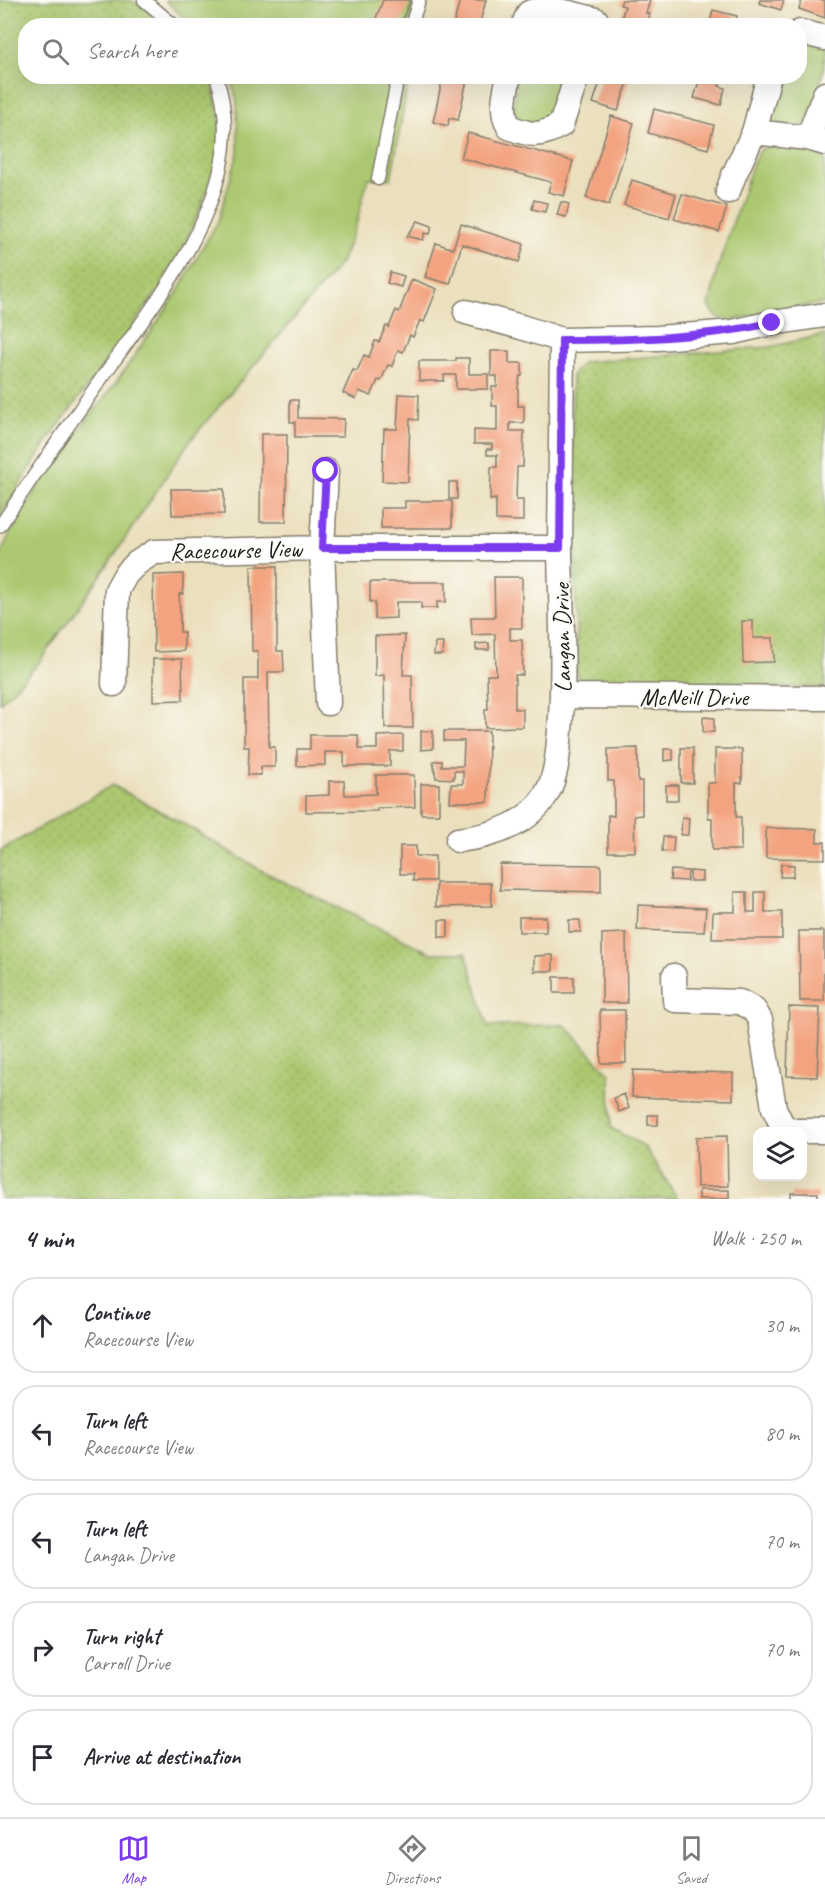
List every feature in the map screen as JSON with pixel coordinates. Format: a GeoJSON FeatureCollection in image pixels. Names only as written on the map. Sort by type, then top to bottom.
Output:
{"type":"FeatureCollection","features":[{"type":"Feature","properties":{"kind":"street"},"geometry":{"type":"LineString","coordinates":[[527,18],[529,14],[541,10],[597,15]]}},
{"type":"Feature","properties":{"kind":"street"},"geometry":{"type":"LineString","coordinates":[[807,34],[825,38]]}},
{"type":"Feature","properties":{"kind":"street"},"geometry":{"type":"LineString","coordinates":[[507,84],[503,116],[509,127],[529,135],[544,134],[561,125],[574,84]]}},
{"type":"Feature","properties":{"kind":"street"},"geometry":{"type":"LineString","coordinates":[[728,191],[754,132],[767,84]]}},
{"type":"Feature","properties":{"kind":"street"},"geometry":{"type":"LineString","coordinates":[[754,132],[817,140],[825,94]]}},
{"type":"Feature","properties":{"kind":"street"},"geometry":{"type":"LineString","coordinates":[[466,312],[562,340],[658,338],[732,332],[825,315]]}},
{"type":"Feature","properties":{"kind":"street","name":"Langan Drive"},"geometry":{"type":"LineString","coordinates":[[458,840],[478,838],[511,826],[530,815],[547,792],[558,757],[563,696],[560,548],[562,340]]}},
{"type":"Feature","properties":{"kind":"street","name":"Racecourse View"},"geometry":{"type":"LineString","coordinates":[[326,471],[322,548],[328,703]]}},
{"type":"Feature","properties":{"kind":"street","name":"Racecourse View"},"geometry":{"type":"LineString","coordinates":[[114,684],[117,590],[126,574],[137,563],[154,552],[322,548],[560,548]]}},
{"type":"Feature","properties":{"kind":"street","name":"McNeill Drive"},"geometry":{"type":"LineString","coordinates":[[563,696],[825,698]]}},
{"type":"Feature","properties":{"kind":"street"},"geometry":{"type":"LineString","coordinates":[[674,976],[675,1000],[740,1002],[754,1010],[760,1020],[774,1108],[782,1125],[794,1131],[825,1131]]}},
{"type":"Feature","properties":{"kind":"lane"},"geometry":{"type":"LineString","coordinates":[[144,0],[165,18]]}},
{"type":"Feature","properties":{"kind":"lane"},"geometry":{"type":"LineString","coordinates":[[413,18],[419,0]]}},
{"type":"Feature","properties":{"kind":"lane"},"geometry":{"type":"LineString","coordinates":[[0,526],[38,468],[153,308],[203,223],[225,154],[225,124],[219,84]]}},
{"type":"Feature","properties":{"kind":"lane"},"geometry":{"type":"LineString","coordinates":[[378,179],[396,84]]}},
{"type":"Feature","properties":{"kind":"green space"},"geometry":{"type":"Polygon","coordinates":[[[0,0],[131,0],[159,18],[18,18],[18,84],[212,84],[221,125],[219,156],[202,204],[183,247],[158,291],[50,437],[0,517],[0,0]]]}},
{"type":"Feature","properties":{"kind":"green space"},"geometry":{"type":"Polygon","coordinates":[[[165,0],[427,0],[421,18],[184,18],[165,0]]]}},
{"type":"Feature","properties":{"kind":"green space"},"geometry":{"type":"Polygon","coordinates":[[[807,41],[819,45],[825,51],[823,70],[818,92],[800,129],[779,124],[769,116],[776,84],[807,84],[807,41]]]}},
{"type":"Feature","properties":{"kind":"green space"},"geometry":{"type":"Polygon","coordinates":[[[232,84],[408,84],[391,179],[368,178],[357,222],[341,263],[189,442],[101,575],[37,665],[0,703],[0,555],[10,533],[47,471],[118,380],[175,296],[218,221],[238,153],[237,101],[232,84]]]}},
{"type":"Feature","properties":{"kind":"green space"},"geometry":{"type":"Polygon","coordinates":[[[516,84],[569,84],[557,119],[524,124],[513,113],[516,84]]]}},
{"type":"Feature","properties":{"kind":"green space"},"geometry":{"type":"Polygon","coordinates":[[[778,145],[825,157],[825,303],[773,311],[731,321],[716,316],[709,306],[717,270],[753,163],[761,149],[778,145]]]}},
{"type":"Feature","properties":{"kind":"green space"},"geometry":{"type":"Polygon","coordinates":[[[825,335],[825,687],[604,686],[577,679],[572,375],[583,362],[769,347],[825,335]]]}},
{"type":"Feature","properties":{"kind":"green space"},"geometry":{"type":"Polygon","coordinates":[[[112,785],[184,824],[264,872],[431,953],[466,953],[488,1026],[565,1025],[610,1074],[611,1128],[644,1146],[678,1199],[0,1199],[0,851],[112,785]]]}},
{"type":"Feature","properties":{"kind":"building"},"geometry":{"type":"Polygon","coordinates":[[[383,0],[410,0],[403,18],[376,18],[383,0]]]}},
{"type":"Feature","properties":{"kind":"building"},"geometry":{"type":"Polygon","coordinates":[[[460,0],[486,0],[481,18],[455,18],[460,0]]]}},
{"type":"Feature","properties":{"kind":"building"},"geometry":{"type":"Polygon","coordinates":[[[622,0],[650,0],[646,13],[650,14],[649,18],[621,18],[625,6],[620,5],[622,0]]]}},
{"type":"Feature","properties":{"kind":"building"},"geometry":{"type":"Polygon","coordinates":[[[760,0],[784,0],[781,10],[759,3],[760,0]]]}},
{"type":"Feature","properties":{"kind":"building"},"geometry":{"type":"Polygon","coordinates":[[[802,0],[825,0],[825,18],[799,9],[802,0]]]}},
{"type":"Feature","properties":{"kind":"building"},"geometry":{"type":"Polygon","coordinates":[[[713,10],[737,16],[737,18],[711,18],[713,10]]]}},
{"type":"Feature","properties":{"kind":"building"},"geometry":{"type":"Polygon","coordinates":[[[441,84],[466,84],[458,120],[449,118],[448,126],[433,122],[441,84]]]}},
{"type":"Feature","properties":{"kind":"building"},"geometry":{"type":"Polygon","coordinates":[[[599,84],[627,84],[618,111],[593,103],[599,84]]]}},
{"type":"Feature","properties":{"kind":"building"},"geometry":{"type":"Polygon","coordinates":[[[698,84],[720,84],[719,86],[725,88],[721,105],[694,98],[698,84]]]}},
{"type":"Feature","properties":{"kind":"building"},"geometry":{"type":"Polygon","coordinates":[[[654,109],[714,125],[708,149],[648,133],[654,109]]]}},
{"type":"Feature","properties":{"kind":"building"},"geometry":{"type":"Polygon","coordinates":[[[611,116],[634,123],[609,205],[586,198],[611,116]]]}},
{"type":"Feature","properties":{"kind":"building"},"geometry":{"type":"Polygon","coordinates":[[[468,133],[573,161],[564,196],[548,192],[551,182],[461,158],[468,133]]]}},
{"type":"Feature","properties":{"kind":"building"},"geometry":{"type":"Polygon","coordinates":[[[632,180],[676,194],[669,218],[624,205],[632,180]]]}},
{"type":"Feature","properties":{"kind":"building"},"geometry":{"type":"Polygon","coordinates":[[[682,194],[727,207],[719,232],[674,219],[682,194]]]}},
{"type":"Feature","properties":{"kind":"building"},"geometry":{"type":"Polygon","coordinates":[[[534,200],[547,203],[545,212],[532,209],[534,200]]]}},
{"type":"Feature","properties":{"kind":"building"},"geometry":{"type":"Polygon","coordinates":[[[561,202],[569,204],[566,217],[557,215],[561,202]]]}},
{"type":"Feature","properties":{"kind":"building"},"geometry":{"type":"Polygon","coordinates":[[[418,221],[432,226],[430,234],[425,233],[423,240],[407,236],[418,221]]]}},
{"type":"Feature","properties":{"kind":"building"},"geometry":{"type":"Polygon","coordinates":[[[461,224],[524,244],[519,262],[462,244],[450,284],[425,277],[436,243],[453,249],[461,224]]]}},
{"type":"Feature","properties":{"kind":"building"},"geometry":{"type":"Polygon","coordinates":[[[390,272],[404,276],[401,287],[387,283],[390,272]]]}},
{"type":"Feature","properties":{"kind":"building"},"geometry":{"type":"Polygon","coordinates":[[[412,279],[437,289],[424,322],[420,320],[403,352],[398,350],[392,366],[388,365],[371,396],[359,391],[356,399],[343,393],[353,370],[357,371],[364,355],[369,357],[375,341],[379,342],[396,310],[399,312],[412,279]]]}},
{"type":"Feature","properties":{"kind":"building"},"geometry":{"type":"Polygon","coordinates":[[[491,351],[509,351],[509,363],[522,363],[518,406],[524,406],[524,423],[510,423],[510,431],[524,431],[523,467],[517,467],[516,500],[523,500],[523,521],[496,520],[496,499],[490,500],[491,467],[497,467],[497,455],[487,455],[487,449],[492,449],[492,444],[474,444],[474,430],[497,431],[497,406],[492,406],[492,387],[497,387],[497,376],[491,376],[491,351]]]}},
{"type":"Feature","properties":{"kind":"building"},"geometry":{"type":"Polygon","coordinates":[[[456,358],[469,358],[469,374],[488,374],[488,389],[456,389],[456,375],[444,375],[444,381],[419,381],[419,361],[456,361],[456,358]]]}},
{"type":"Feature","properties":{"kind":"building"},"geometry":{"type":"Polygon","coordinates":[[[399,394],[419,395],[418,420],[410,419],[408,482],[382,481],[384,429],[397,429],[399,394]]]}},
{"type":"Feature","properties":{"kind":"building"},"geometry":{"type":"Polygon","coordinates":[[[290,400],[298,400],[298,418],[344,419],[343,437],[295,437],[295,422],[290,422],[290,400]]]}},
{"type":"Feature","properties":{"kind":"building"},"geometry":{"type":"Polygon","coordinates":[[[261,434],[287,434],[286,522],[260,522],[261,434]]]}},
{"type":"Feature","properties":{"kind":"building"},"geometry":{"type":"Polygon","coordinates":[[[449,482],[457,482],[457,499],[449,499],[449,482]]]}},
{"type":"Feature","properties":{"kind":"building"},"geometry":{"type":"Polygon","coordinates":[[[171,489],[224,489],[224,514],[172,515],[171,489]]]}},
{"type":"Feature","properties":{"kind":"building"},"geometry":{"type":"Polygon","coordinates":[[[405,501],[452,501],[452,528],[381,528],[381,508],[405,508],[405,501]]]}},
{"type":"Feature","properties":{"kind":"building"},"geometry":{"type":"Polygon","coordinates":[[[251,566],[277,566],[277,651],[283,651],[284,672],[268,672],[269,747],[275,747],[275,767],[261,767],[261,775],[248,775],[249,747],[244,747],[244,679],[258,679],[258,651],[252,651],[251,566]]]}},
{"type":"Feature","properties":{"kind":"building"},"geometry":{"type":"Polygon","coordinates":[[[183,574],[183,594],[179,594],[180,632],[184,632],[184,651],[154,652],[153,575],[183,574]]]}},
{"type":"Feature","properties":{"kind":"building"},"geometry":{"type":"Polygon","coordinates":[[[494,577],[522,577],[522,628],[510,628],[510,640],[522,640],[523,675],[515,675],[515,709],[523,709],[523,727],[485,728],[485,709],[488,709],[487,675],[496,675],[495,634],[472,635],[471,617],[495,617],[494,577]]]}},
{"type":"Feature","properties":{"kind":"building"},"geometry":{"type":"Polygon","coordinates":[[[370,582],[446,582],[446,602],[437,602],[437,608],[421,608],[421,602],[396,602],[396,618],[375,619],[375,602],[370,602],[370,582]]]}},
{"type":"Feature","properties":{"kind":"building"},"geometry":{"type":"Polygon","coordinates":[[[742,621],[753,621],[753,638],[773,638],[774,662],[743,663],[742,621]]]}},
{"type":"Feature","properties":{"kind":"building"},"geometry":{"type":"Polygon","coordinates":[[[405,635],[403,675],[412,675],[413,728],[385,728],[384,675],[375,676],[375,636],[405,635]]]}},
{"type":"Feature","properties":{"kind":"building"},"geometry":{"type":"Polygon","coordinates":[[[435,643],[443,643],[442,655],[434,655],[435,643]]]}},
{"type":"Feature","properties":{"kind":"building"},"geometry":{"type":"Polygon","coordinates":[[[489,643],[489,650],[476,650],[476,644],[489,643]]]}},
{"type":"Feature","properties":{"kind":"building"},"geometry":{"type":"Polygon","coordinates":[[[153,659],[182,659],[183,700],[153,701],[153,659]]]}},
{"type":"Feature","properties":{"kind":"building"},"geometry":{"type":"Polygon","coordinates":[[[703,717],[714,718],[714,732],[703,732],[703,717]]]}},
{"type":"Feature","properties":{"kind":"building"},"geometry":{"type":"Polygon","coordinates":[[[421,731],[433,731],[433,749],[421,750],[421,731]]]}},
{"type":"Feature","properties":{"kind":"building"},"geometry":{"type":"Polygon","coordinates":[[[444,731],[489,731],[488,802],[450,802],[451,784],[463,784],[463,771],[454,771],[454,779],[436,778],[433,761],[442,761],[442,766],[463,766],[464,741],[444,741],[444,731]]]}},
{"type":"Feature","properties":{"kind":"building"},"geometry":{"type":"Polygon","coordinates":[[[310,735],[358,735],[359,749],[377,749],[377,736],[403,735],[403,751],[390,751],[390,766],[344,766],[344,752],[325,752],[325,765],[297,766],[297,749],[310,749],[310,735]]]}},
{"type":"Feature","properties":{"kind":"building"},"geometry":{"type":"Polygon","coordinates":[[[638,748],[638,781],[642,781],[642,815],[634,816],[635,852],[608,852],[608,815],[614,816],[614,781],[608,781],[608,749],[638,748]]]}},
{"type":"Feature","properties":{"kind":"building"},"geometry":{"type":"Polygon","coordinates":[[[681,748],[693,748],[693,783],[681,783],[681,748]]]}},
{"type":"Feature","properties":{"kind":"building"},"geometry":{"type":"Polygon","coordinates":[[[664,749],[673,749],[673,760],[664,761],[664,749]]]}},
{"type":"Feature","properties":{"kind":"building"},"geometry":{"type":"Polygon","coordinates":[[[715,749],[742,749],[742,783],[736,783],[736,817],[741,817],[741,850],[712,850],[712,818],[708,818],[708,783],[715,783],[715,749]]]}},
{"type":"Feature","properties":{"kind":"building"},"geometry":{"type":"Polygon","coordinates":[[[376,775],[414,775],[415,807],[377,808],[377,811],[306,812],[306,796],[329,795],[329,781],[344,781],[345,795],[376,794],[376,775]]]}},
{"type":"Feature","properties":{"kind":"building"},"geometry":{"type":"Polygon","coordinates":[[[421,784],[439,784],[439,814],[421,814],[421,784]]]}},
{"type":"Feature","properties":{"kind":"building"},"geometry":{"type":"Polygon","coordinates":[[[666,785],[678,785],[678,800],[666,800],[666,785]]]}},
{"type":"Feature","properties":{"kind":"building"},"geometry":{"type":"Polygon","coordinates":[[[682,817],[689,818],[688,835],[681,835],[682,817]]]}},
{"type":"Feature","properties":{"kind":"building"},"geometry":{"type":"Polygon","coordinates":[[[766,828],[817,829],[817,842],[825,842],[825,859],[766,858],[766,828]]]}},
{"type":"Feature","properties":{"kind":"building"},"geometry":{"type":"Polygon","coordinates":[[[663,837],[674,837],[673,852],[662,851],[663,837]]]}},
{"type":"Feature","properties":{"kind":"building"},"geometry":{"type":"Polygon","coordinates":[[[400,846],[416,846],[416,856],[435,856],[435,881],[413,881],[413,874],[400,874],[400,846]]]}},
{"type":"Feature","properties":{"kind":"building"},"geometry":{"type":"Polygon","coordinates":[[[500,864],[601,865],[601,892],[500,890],[500,864]]]}},
{"type":"Feature","properties":{"kind":"building"},"geometry":{"type":"Polygon","coordinates":[[[781,864],[794,865],[793,877],[780,877],[781,864]]]}},
{"type":"Feature","properties":{"kind":"building"},"geometry":{"type":"Polygon","coordinates":[[[671,870],[688,871],[687,881],[670,880],[671,870]]]}},
{"type":"Feature","properties":{"kind":"building"},"geometry":{"type":"Polygon","coordinates":[[[690,871],[702,872],[702,881],[690,881],[690,871]]]}},
{"type":"Feature","properties":{"kind":"building"},"geometry":{"type":"Polygon","coordinates":[[[436,883],[491,883],[492,906],[436,907],[436,883]]]}},
{"type":"Feature","properties":{"kind":"building"},"geometry":{"type":"Polygon","coordinates":[[[735,892],[747,892],[747,912],[755,912],[755,892],[765,892],[765,912],[782,912],[782,939],[712,939],[713,912],[735,912],[735,892]]]}},
{"type":"Feature","properties":{"kind":"building"},"geometry":{"type":"Polygon","coordinates":[[[638,905],[706,908],[704,932],[637,930],[638,905]]]}},
{"type":"Feature","properties":{"kind":"building"},"geometry":{"type":"Polygon","coordinates":[[[519,917],[546,917],[546,932],[519,932],[519,917]]]}},
{"type":"Feature","properties":{"kind":"building"},"geometry":{"type":"Polygon","coordinates":[[[439,920],[448,920],[448,937],[439,937],[439,920]]]}},
{"type":"Feature","properties":{"kind":"building"},"geometry":{"type":"Polygon","coordinates":[[[569,920],[580,920],[581,932],[569,932],[569,920]]]}},
{"type":"Feature","properties":{"kind":"building"},"geometry":{"type":"Polygon","coordinates":[[[799,931],[824,931],[824,1001],[800,1001],[799,931]]]}},
{"type":"Feature","properties":{"kind":"building"},"geometry":{"type":"Polygon","coordinates":[[[626,933],[627,1003],[602,1003],[602,934],[626,933]]]}},
{"type":"Feature","properties":{"kind":"building"},"geometry":{"type":"Polygon","coordinates":[[[553,955],[553,971],[534,971],[534,956],[553,955]]]}},
{"type":"Feature","properties":{"kind":"building"},"geometry":{"type":"Polygon","coordinates":[[[554,977],[574,977],[574,993],[554,993],[554,977]]]}},
{"type":"Feature","properties":{"kind":"building"},"geometry":{"type":"Polygon","coordinates":[[[789,1007],[820,1008],[817,1077],[787,1076],[789,1007]]]}},
{"type":"Feature","properties":{"kind":"building"},"geometry":{"type":"Polygon","coordinates":[[[600,1010],[625,1010],[626,1063],[601,1063],[600,1010]]]}},
{"type":"Feature","properties":{"kind":"building"},"geometry":{"type":"Polygon","coordinates":[[[633,1070],[733,1073],[733,1100],[632,1097],[633,1070]]]}},
{"type":"Feature","properties":{"kind":"building"},"geometry":{"type":"Polygon","coordinates":[[[624,1094],[629,1108],[619,1112],[614,1098],[624,1094]]]}},
{"type":"Feature","properties":{"kind":"building"},"geometry":{"type":"Polygon","coordinates":[[[648,1115],[658,1115],[658,1125],[648,1125],[648,1115]]]}},
{"type":"Feature","properties":{"kind":"building"},"geometry":{"type":"Polygon","coordinates":[[[727,1136],[728,1186],[697,1187],[696,1137],[727,1136]]]}},
{"type":"Feature","properties":{"kind":"building"},"geometry":{"type":"Polygon","coordinates":[[[699,1190],[729,1190],[729,1199],[699,1199],[699,1190]]]}},
{"type":"Feature","properties":{"kind":"building"},"geometry":{"type":"Polygon","coordinates":[[[791,1193],[818,1193],[818,1199],[791,1199],[791,1193]]]}},
{"type":"Feature","properties":{"kind":"route"},"geometry":{"type":"LineString","coordinates":[[326,471],[322,548],[560,548],[562,340],[658,338],[732,332],[772,323]]}}]}
